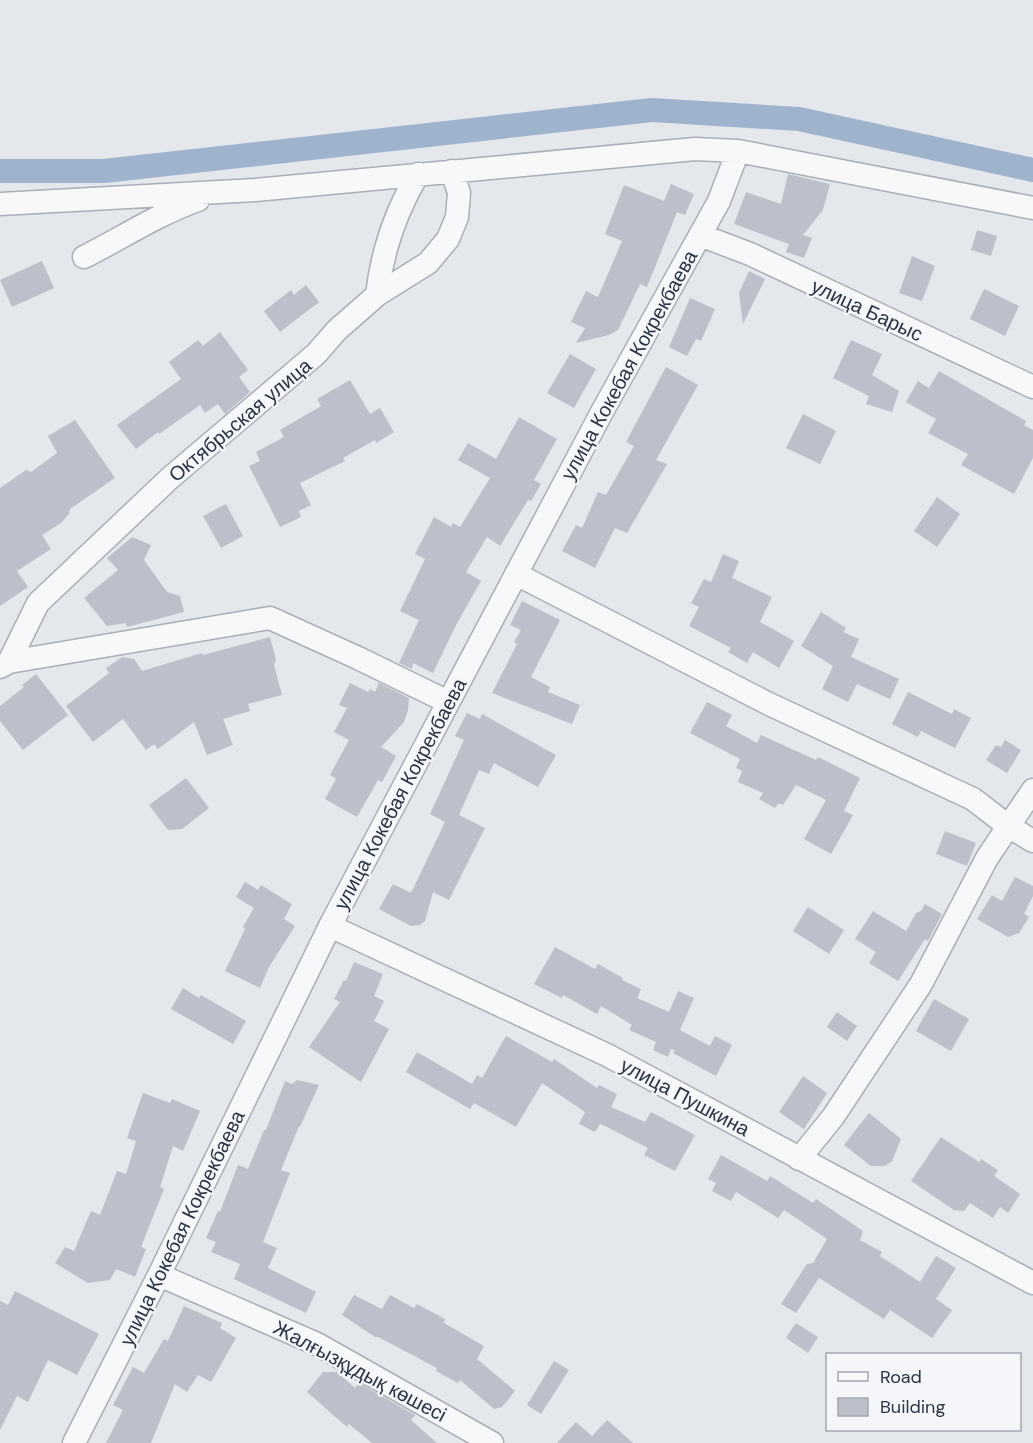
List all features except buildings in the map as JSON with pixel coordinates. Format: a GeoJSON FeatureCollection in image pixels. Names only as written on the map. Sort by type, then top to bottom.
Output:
{"type":"FeatureCollection","features":[{"type":"Feature","properties":{"kind":"street"},"geometry":{"type":"LineString","coordinates":[[0,204],[219,192],[695,149],[738,152],[1033,208]]}},
{"type":"Feature","properties":{"kind":"street","name":"улица Кокебая Кокрекбаева"},"geometry":{"type":"LineString","coordinates":[[74,1443],[330,926],[603,410],[719,201],[738,152]]}},
{"type":"Feature","properties":{"kind":"street","name":"Октябрьская улица"},"geometry":{"type":"LineString","coordinates":[[4,664],[38,603],[170,478],[316,354],[337,330],[376,295],[428,262],[448,239],[458,217],[459,193],[452,171]]}},
{"type":"Feature","properties":{"kind":"street"},"geometry":{"type":"LineString","coordinates":[[376,295],[398,210],[418,174]]}},
{"type":"Feature","properties":{"kind":"street"},"geometry":{"type":"LineString","coordinates":[[84,257],[172,209],[219,192]]}},
{"type":"Feature","properties":{"kind":"street","name":"улица Барыс"},"geometry":{"type":"LineString","coordinates":[[700,236],[750,254],[1033,387]]}},
{"type":"Feature","properties":{"kind":"street"},"geometry":{"type":"LineString","coordinates":[[516,574],[769,704],[973,799],[1008,826],[1033,841]]}},
{"type":"Feature","properties":{"kind":"street"},"geometry":{"type":"LineString","coordinates":[[4,664],[270,618],[358,657],[448,702]]}},
{"type":"Feature","properties":{"kind":"street"},"geometry":{"type":"LineString","coordinates":[[799,1159],[833,1117],[921,984],[987,858],[1033,790]]}},
{"type":"Feature","properties":{"kind":"street","name":"улица Пушкина"},"geometry":{"type":"LineString","coordinates":[[330,926],[607,1055],[1033,1283]]}},
{"type":"Feature","properties":{"kind":"street","name":"Жалғызқұдық көшесі"},"geometry":{"type":"LineString","coordinates":[[159,1275],[317,1344],[492,1443]]}},
{"type":"Feature","properties":{"kind":"waterway"},"geometry":{"type":"LineString","coordinates":[[0,171],[104,171],[652,110],[799,119],[1033,170]]}}]}
